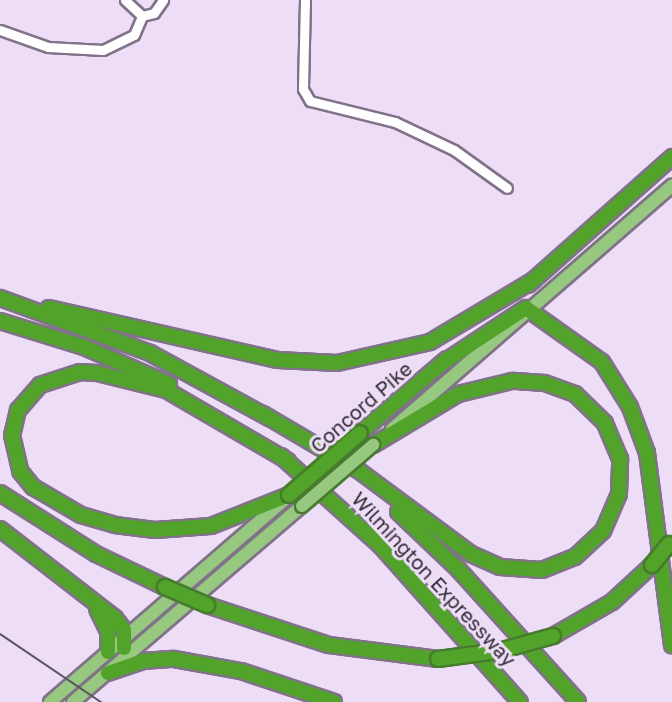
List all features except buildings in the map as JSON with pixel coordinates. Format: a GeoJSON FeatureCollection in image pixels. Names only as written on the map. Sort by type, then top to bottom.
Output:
{"type":"FeatureCollection","features":[{"type":"Feature","properties":{"kind":"highway","name":"Concord Pike"},"geometry":{"type":"LineString","coordinates":[[289,495],[441,364],[672,157]]}},
{"type":"Feature","properties":{"kind":"highway"},"geometry":{"type":"LineString","coordinates":[[2,298],[260,357],[315,364],[375,358],[430,342],[534,280]]}},
{"type":"Feature","properties":{"kind":"highway","name":"Wilmington Expressway"},"geometry":{"type":"LineString","coordinates":[[2,298],[150,353],[263,414],[316,447],[414,526],[578,702]]}},
{"type":"Feature","properties":{"kind":"highway"},"geometry":{"type":"LineString","coordinates":[[441,364],[515,312],[531,310],[602,362],[637,422],[651,471],[672,645]]}},
{"type":"Feature","properties":{"kind":"highway","name":"Wilmington Expressway"},"geometry":{"type":"LineString","coordinates":[[0,321],[84,347],[171,385],[288,461],[374,538],[520,702]]}},
{"type":"Feature","properties":{"kind":"highway"},"geometry":{"type":"LineString","coordinates":[[288,461],[166,390],[97,373],[80,372],[40,385],[18,410],[12,435],[20,471],[33,487],[81,515],[115,525],[154,530],[211,526],[289,495]]}},
{"type":"Feature","properties":{"kind":"highway"},"geometry":{"type":"LineString","coordinates":[[263,414],[358,470],[471,554],[500,567],[542,570],[575,556],[603,531],[619,494],[620,459],[605,423],[575,394],[544,383],[512,381],[458,394],[373,445]]}},
{"type":"Feature","properties":{"kind":"highway"},"geometry":{"type":"LineString","coordinates":[[0,493],[96,554],[165,588],[207,605],[329,645],[438,659],[499,651],[553,636],[612,602],[652,565],[670,542]]}},
{"type":"Feature","properties":{"kind":"highway"},"geometry":{"type":"LineString","coordinates":[[0,529],[115,618],[125,642]]}},
{"type":"Feature","properties":{"kind":"highway"},"geometry":{"type":"LineString","coordinates":[[79,590],[106,624],[108,652]]}},
{"type":"Feature","properties":{"kind":"highway"},"geometry":{"type":"LineString","coordinates":[[108,673],[142,661],[174,659],[241,672],[334,702]]}},
{"type":"Feature","properties":{"kind":"main road","name":"Concord Pike"},"geometry":{"type":"LineString","coordinates":[[73,702],[531,310],[672,186]]}},
{"type":"Feature","properties":{"kind":"main road","name":"Concord Pike"},"geometry":{"type":"LineString","coordinates":[[50,702],[108,652],[125,642],[289,495]]}},
{"type":"Feature","properties":{"kind":"main road"},"geometry":{"type":"LineString","coordinates":[[62,702],[125,642]]}},
{"type":"Feature","properties":{"kind":"street"},"geometry":{"type":"LineString","coordinates":[[125,0],[142,16]]}},
{"type":"Feature","properties":{"kind":"street"},"geometry":{"type":"LineString","coordinates":[[142,16],[154,13],[163,0]]}},
{"type":"Feature","properties":{"kind":"street"},"geometry":{"type":"LineString","coordinates":[[305,0],[303,89],[309,101],[404,126],[454,150],[507,188]]}},
{"type":"Feature","properties":{"kind":"street"},"geometry":{"type":"LineString","coordinates":[[0,30],[48,47],[103,50],[134,35],[142,16]]}},
{"type":"Feature","properties":{"kind":"railway"},"geometry":{"type":"LineString","coordinates":[[0,634],[101,702]]}}]}
